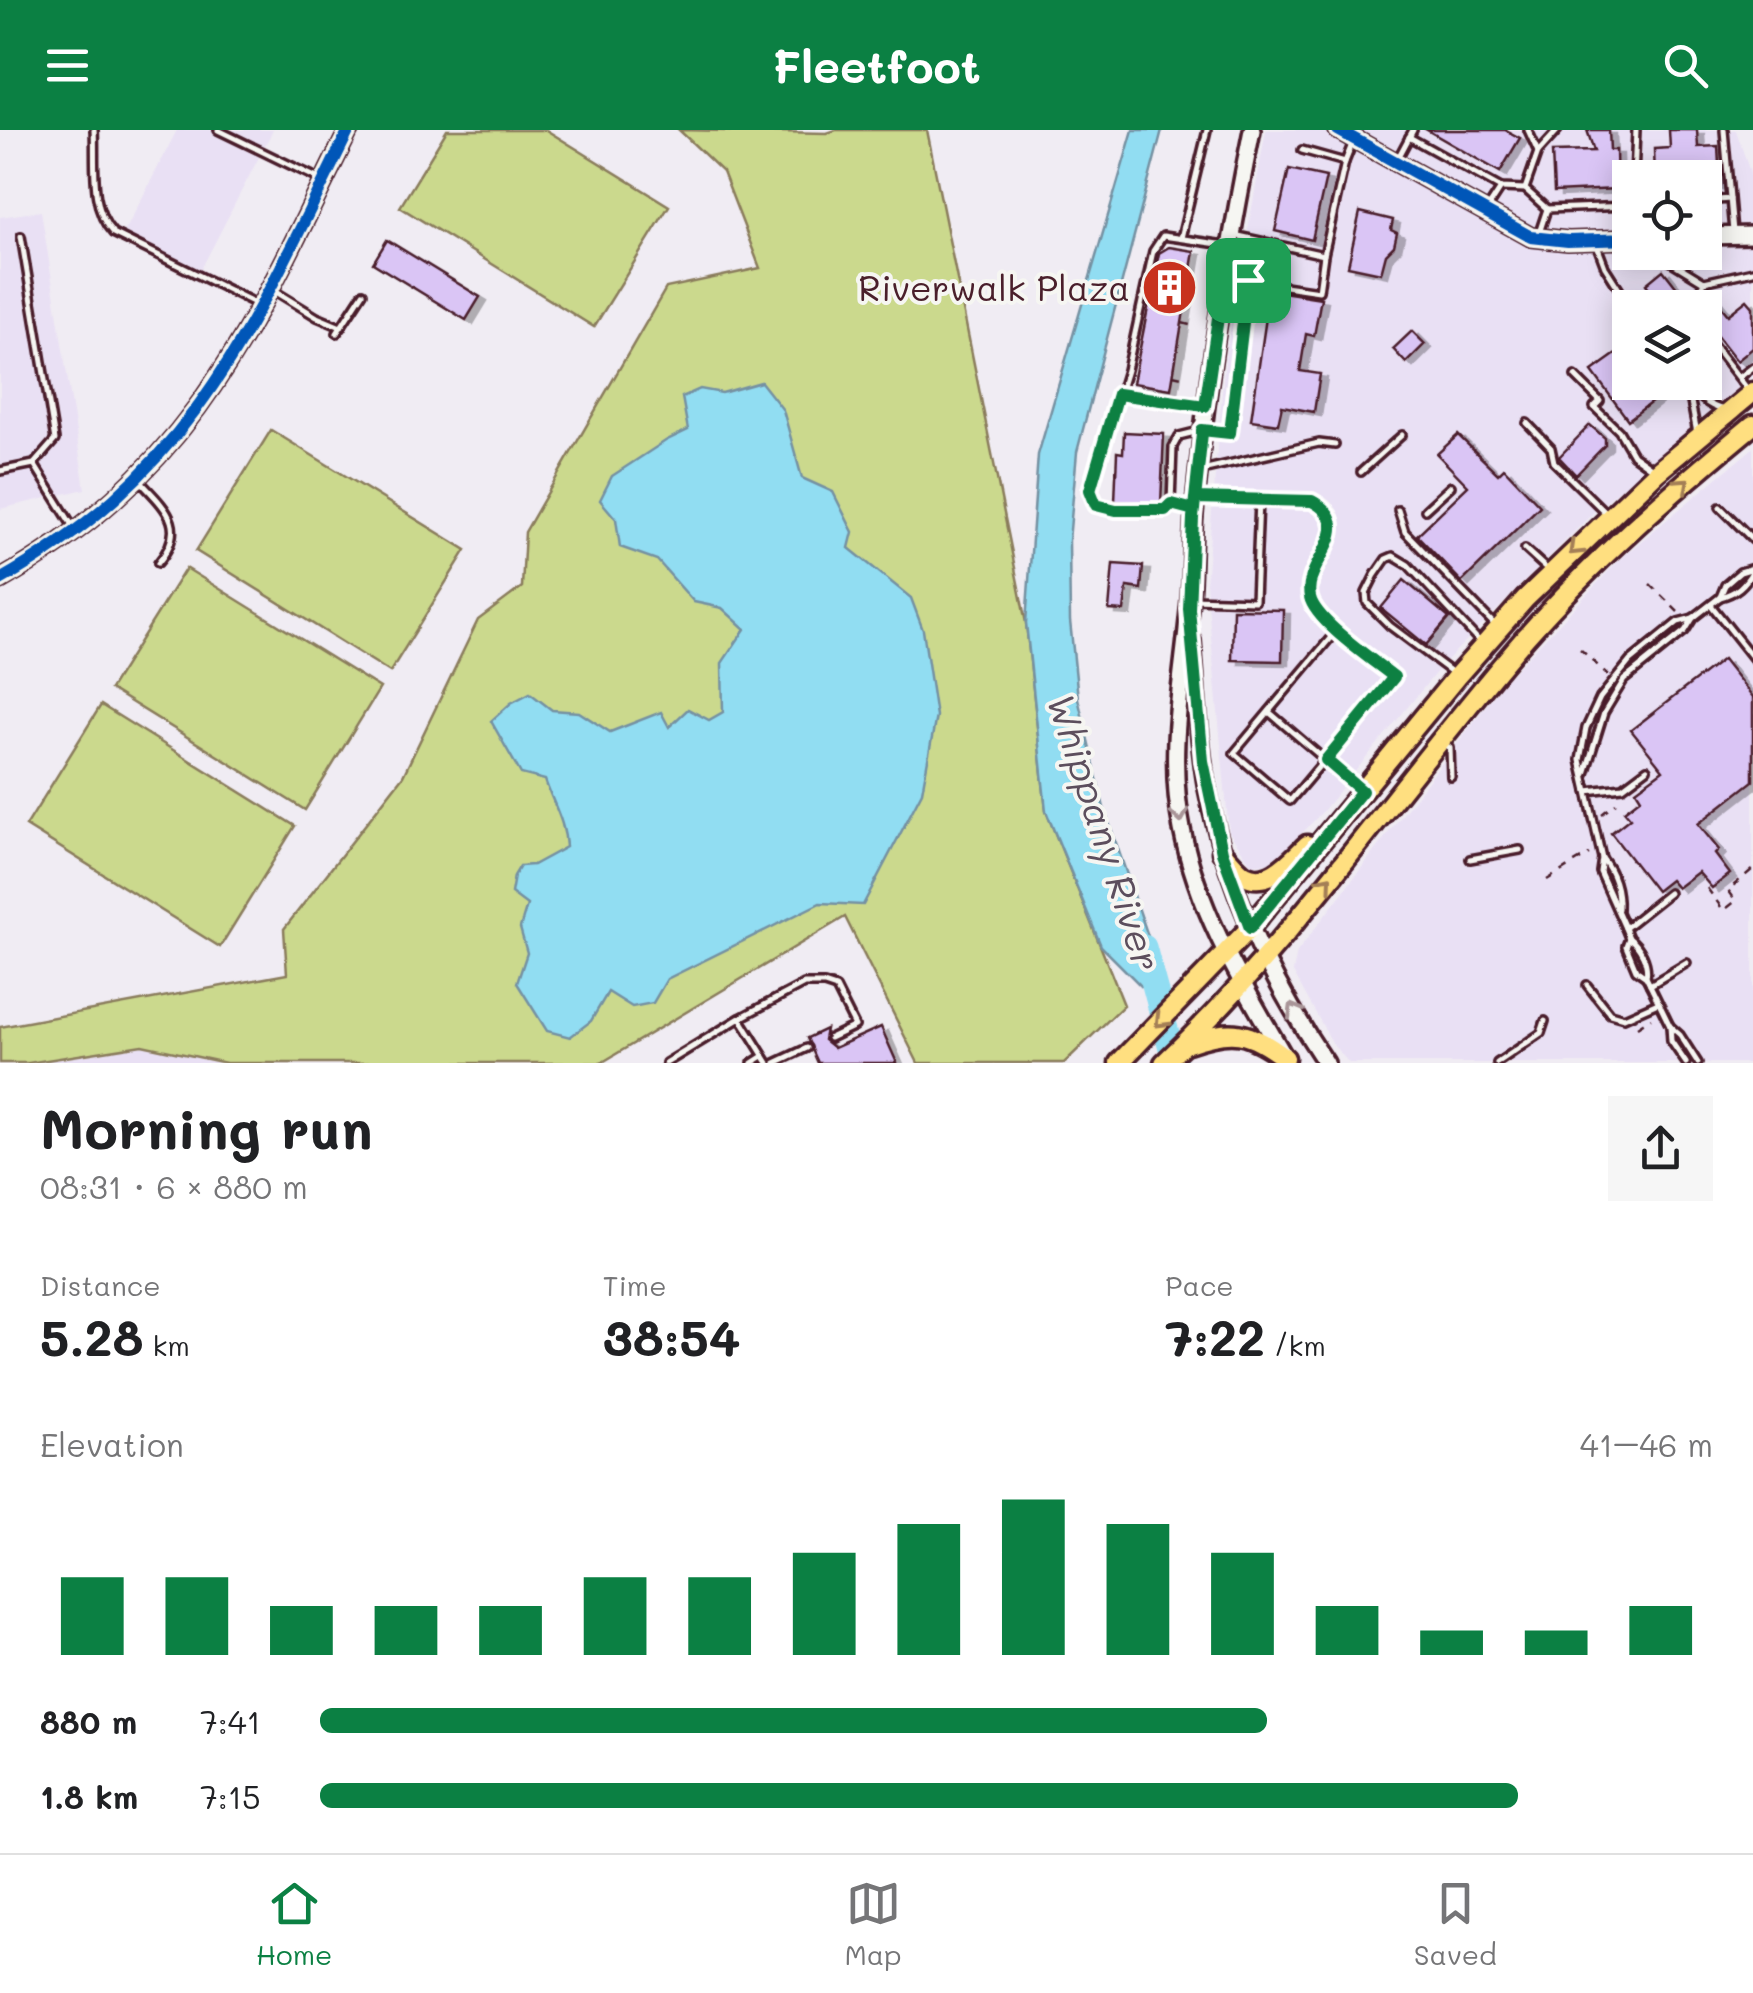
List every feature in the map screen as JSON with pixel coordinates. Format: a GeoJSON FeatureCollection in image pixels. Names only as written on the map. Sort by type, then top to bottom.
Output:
{"type":"FeatureCollection","features":[{"type":"Feature","properties":{"kind":"main road"},"geometry":{"type":"LineString","coordinates":[[0,580],[76,532],[138,479],[202,403],[262,306],[349,130]]}},
{"type":"Feature","properties":{"kind":"main road"},"geometry":{"type":"LineString","coordinates":[[1252,130],[1230,240],[1202,430],[1190,604],[1175,719],[1174,773],[1182,829],[1197,886],[1226,955],[1287,1061]]}},
{"type":"Feature","properties":{"kind":"main road"},"geometry":{"type":"LineString","coordinates":[[1338,130],[1536,238],[1612,240]]}},
{"type":"Feature","properties":{"kind":"main road"},"geometry":{"type":"LineString","coordinates":[[1722,236],[1753,235]]}},
{"type":"Feature","properties":{"kind":"main road"},"geometry":{"type":"LineString","coordinates":[[1118,1063],[1250,928],[1457,676],[1550,573],[1657,472],[1752,393]]}},
{"type":"Feature","properties":{"kind":"main road"},"geometry":{"type":"LineString","coordinates":[[1164,1063],[1264,956],[1527,636],[1634,527],[1753,425]]}},
{"type":"Feature","properties":{"kind":"main road"},"geometry":{"type":"LineString","coordinates":[[1190,604],[1206,782],[1222,852],[1250,928],[1326,1063]]}},
{"type":"Feature","properties":{"kind":"main road"},"geometry":{"type":"LineString","coordinates":[[1222,852],[1246,875],[1258,878],[1276,874],[1310,843],[1329,833]]}},
{"type":"Feature","properties":{"kind":"main road"},"geometry":{"type":"LineString","coordinates":[[1183,1045],[1216,1033],[1238,1032],[1260,1040],[1287,1061]]}},
{"type":"Feature","properties":{"kind":"lane"},"geometry":{"type":"LineString","coordinates":[[94,130],[102,222],[113,233],[262,306]]}},
{"type":"Feature","properties":{"kind":"lane"},"geometry":{"type":"LineString","coordinates":[[218,130],[323,182]]}},
{"type":"Feature","properties":{"kind":"lane"},"geometry":{"type":"LineString","coordinates":[[1180,238],[1207,130]]}},
{"type":"Feature","properties":{"kind":"lane"},"geometry":{"type":"LineString","coordinates":[[1528,130],[1538,152]]}},
{"type":"Feature","properties":{"kind":"lane"},"geometry":{"type":"LineString","coordinates":[[1524,189],[1538,152],[1558,130]]}},
{"type":"Feature","properties":{"kind":"lane"},"geometry":{"type":"LineString","coordinates":[[1635,160],[1636,130]]}},
{"type":"Feature","properties":{"kind":"lane"},"geometry":{"type":"LineString","coordinates":[[1724,130],[1733,236]]}},
{"type":"Feature","properties":{"kind":"lane"},"geometry":{"type":"LineString","coordinates":[[1396,162],[1411,134],[1501,188],[1524,189],[1547,210],[1612,207]]}},
{"type":"Feature","properties":{"kind":"lane"},"geometry":{"type":"LineString","coordinates":[[1224,277],[1319,292],[1345,162],[1354,139]]}},
{"type":"Feature","properties":{"kind":"lane"},"geometry":{"type":"LineString","coordinates":[[1302,150],[1345,162]]}},
{"type":"Feature","properties":{"kind":"lane"},"geometry":{"type":"LineString","coordinates":[[1486,212],[1501,188]]}},
{"type":"Feature","properties":{"kind":"lane"},"geometry":{"type":"LineString","coordinates":[[1722,200],[1730,199]]}},
{"type":"Feature","properties":{"kind":"lane"},"geometry":{"type":"LineString","coordinates":[[1536,238],[1547,210]]}},
{"type":"Feature","properties":{"kind":"lane"},"geometry":{"type":"LineString","coordinates":[[0,470],[34,464],[52,446],[56,430],[21,236]]}},
{"type":"Feature","properties":{"kind":"lane"},"geometry":{"type":"LineString","coordinates":[[1248,280],[1230,433],[1202,430],[1178,436],[1173,447],[1171,504],[1165,510],[1116,510],[1096,505],[1090,490],[1153,251],[1163,236],[1230,240],[1324,255]]}},
{"type":"Feature","properties":{"kind":"lane"},"geometry":{"type":"LineString","coordinates":[[1596,240],[1604,267],[1619,290]]}},
{"type":"Feature","properties":{"kind":"lane"},"geometry":{"type":"LineString","coordinates":[[1684,270],[1704,282],[1753,270]]}},
{"type":"Feature","properties":{"kind":"lane"},"geometry":{"type":"LineString","coordinates":[[1700,290],[1704,282]]}},
{"type":"Feature","properties":{"kind":"lane"},"geometry":{"type":"LineString","coordinates":[[270,288],[339,330],[362,293]]}},
{"type":"Feature","properties":{"kind":"lane"},"geometry":{"type":"LineString","coordinates":[[1722,357],[1752,393]]}},
{"type":"Feature","properties":{"kind":"lane"},"geometry":{"type":"LineString","coordinates":[[1738,378],[1753,367]]}},
{"type":"Feature","properties":{"kind":"lane"},"geometry":{"type":"LineString","coordinates":[[1575,376],[1600,402],[1594,407],[1619,431],[1633,455],[1657,472]]}},
{"type":"Feature","properties":{"kind":"lane"},"geometry":{"type":"LineString","coordinates":[[1118,394],[1205,406]]}},
{"type":"Feature","properties":{"kind":"lane"},"geometry":{"type":"LineString","coordinates":[[1703,400],[1729,412]]}},
{"type":"Feature","properties":{"kind":"lane"},"geometry":{"type":"LineString","coordinates":[[1691,402],[1697,439]]}},
{"type":"Feature","properties":{"kind":"lane"},"geometry":{"type":"LineString","coordinates":[[1527,423],[1552,448],[1554,462],[1609,516]]}},
{"type":"Feature","properties":{"kind":"lane"},"geometry":{"type":"LineString","coordinates":[[1362,472],[1402,436]]}},
{"type":"Feature","properties":{"kind":"lane"},"geometry":{"type":"LineString","coordinates":[[1198,471],[1319,442],[1336,445]]}},
{"type":"Feature","properties":{"kind":"lane"},"geometry":{"type":"LineString","coordinates":[[34,464],[76,532]]}},
{"type":"Feature","properties":{"kind":"lane"},"geometry":{"type":"LineString","coordinates":[[138,479],[171,518],[173,542],[158,564]]}},
{"type":"Feature","properties":{"kind":"lane"},"geometry":{"type":"LineString","coordinates":[[1424,510],[1451,486]]}},
{"type":"Feature","properties":{"kind":"lane"},"geometry":{"type":"LineString","coordinates":[[1190,604],[1255,601],[1260,500]]}},
{"type":"Feature","properties":{"kind":"lane"},"geometry":{"type":"LineString","coordinates":[[1171,504],[1312,501],[1324,507],[1331,517],[1333,530],[1309,587],[1310,600],[1317,612],[1394,677],[1290,801],[1234,753],[1337,630]]}},
{"type":"Feature","properties":{"kind":"lane"},"geometry":{"type":"LineString","coordinates":[[1720,506],[1753,540]]}},
{"type":"Feature","properties":{"kind":"lane"},"geometry":{"type":"LineString","coordinates":[[1398,510],[1405,532],[1498,628]]}},
{"type":"Feature","properties":{"kind":"lane"},"geometry":{"type":"LineString","coordinates":[[1526,550],[1550,573]]}},
{"type":"Feature","properties":{"kind":"lane"},"geometry":{"type":"LineString","coordinates":[[1457,676],[1366,603],[1366,594],[1386,558],[1393,556],[1408,565],[1483,646]]}},
{"type":"Feature","properties":{"kind":"lane"},"geometry":{"type":"LineString","coordinates":[[1720,597],[1732,594],[1747,581],[1753,569]]}},
{"type":"Feature","properties":{"kind":"lane"},"geometry":{"type":"LineString","coordinates":[[1646,977],[1648,968],[1637,944],[1629,938],[1600,872],[1602,858],[1580,760],[1582,742],[1600,698],[1630,660],[1678,622],[1693,618],[1711,605],[1740,572],[1753,569]]}},
{"type":"Feature","properties":{"kind":"lane"},"geometry":{"type":"LineString","coordinates":[[1711,605],[1753,658]]}},
{"type":"Feature","properties":{"kind":"lane"},"geometry":{"type":"LineString","coordinates":[[1584,775],[1612,696],[1624,680],[1685,631],[1693,618]]}},
{"type":"Feature","properties":{"kind":"lane"},"geometry":{"type":"LineString","coordinates":[[1268,712],[1362,791]]}},
{"type":"Feature","properties":{"kind":"lane"},"geometry":{"type":"LineString","coordinates":[[1282,736],[1288,729]]}},
{"type":"Feature","properties":{"kind":"lane"},"geometry":{"type":"LineString","coordinates":[[1440,741],[1450,748],[1450,777]]}},
{"type":"Feature","properties":{"kind":"lane"},"geometry":{"type":"LineString","coordinates":[[1302,752],[1308,746]]}},
{"type":"Feature","properties":{"kind":"lane"},"geometry":{"type":"LineString","coordinates":[[1254,769],[1260,762]]}},
{"type":"Feature","properties":{"kind":"lane"},"geometry":{"type":"LineString","coordinates":[[1587,791],[1623,786],[1647,770]]}},
{"type":"Feature","properties":{"kind":"lane"},"geometry":{"type":"LineString","coordinates":[[1273,786],[1280,778]]}},
{"type":"Feature","properties":{"kind":"lane"},"geometry":{"type":"LineString","coordinates":[[1470,859],[1520,850]]}},
{"type":"Feature","properties":{"kind":"lane"},"geometry":{"type":"LineString","coordinates":[[1602,858],[1619,893],[1618,909]]}},
{"type":"Feature","properties":{"kind":"lane"},"geometry":{"type":"LineString","coordinates":[[1626,928],[1669,893]]}},
{"type":"Feature","properties":{"kind":"lane"},"geometry":{"type":"LineString","coordinates":[[1629,938],[1626,946],[1636,970],[1646,977],[1686,1063]]}},
{"type":"Feature","properties":{"kind":"lane"},"geometry":{"type":"LineString","coordinates":[[1650,986],[1687,963]]}},
{"type":"Feature","properties":{"kind":"lane"},"geometry":{"type":"LineString","coordinates":[[666,1063],[804,984],[836,988],[855,1026],[830,1038]]}},
{"type":"Feature","properties":{"kind":"lane"},"geometry":{"type":"LineString","coordinates":[[1587,984],[1610,1014],[1624,1018],[1658,1003]]}},
{"type":"Feature","properties":{"kind":"lane"},"geometry":{"type":"LineString","coordinates":[[740,1018],[772,1063],[808,1048]]}},
{"type":"Feature","properties":{"kind":"lane"},"geometry":{"type":"LineString","coordinates":[[1497,1063],[1541,1033],[1545,1021]]}},
{"type":"Feature","properties":{"kind":"lane"},"geometry":{"type":"LineString","coordinates":[[1670,1026],[1698,1063]]}},
{"type":"Feature","properties":{"kind":"lane"},"geometry":{"type":"LineString","coordinates":[[752,1063],[764,1056]]}},
{"type":"Feature","properties":{"kind":"path"},"geometry":{"type":"LineString","coordinates":[[1182,323],[1194,326]]}},
{"type":"Feature","properties":{"kind":"path"},"geometry":{"type":"LineString","coordinates":[[1173,375],[1182,377]]}},
{"type":"Feature","properties":{"kind":"path"},"geometry":{"type":"LineString","coordinates":[[1650,584],[1679,613]]}},
{"type":"Feature","properties":{"kind":"path"},"geometry":{"type":"LineString","coordinates":[[1580,648],[1610,676]]}},
{"type":"Feature","properties":{"kind":"path"},"geometry":{"type":"LineString","coordinates":[[1603,826],[1601,815],[1616,803]]}},
{"type":"Feature","properties":{"kind":"path"},"geometry":{"type":"LineString","coordinates":[[1547,880],[1589,854]]}},
{"type":"Feature","properties":{"kind":"path"},"geometry":{"type":"LineString","coordinates":[[1707,888],[1724,908],[1736,901],[1728,890],[1753,868]]}},
{"type":"Feature","properties":{"kind":"path"},"geometry":{"type":"LineString","coordinates":[[1637,1026],[1651,1018]]}},
{"type":"Feature","properties":{"kind":"shaded area"},"geometry":{"type":"Polygon","coordinates":[[[177,130],[273,130],[196,279],[120,241],[177,130]]]}},
{"type":"Feature","properties":{"kind":"shaded area"},"geometry":{"type":"Polygon","coordinates":[[[1266,130],[1736,130],[1753,182],[1753,376],[1596,510],[1442,665],[1323,811],[1275,862],[1252,865],[1229,832],[1206,583],[1225,358],[1266,130]]]}},
{"type":"Feature","properties":{"kind":"shaded area"},"geometry":{"type":"Polygon","coordinates":[[[41,211],[85,489],[0,509],[0,217],[41,211]]]}},
{"type":"Feature","properties":{"kind":"shaded area"},"geometry":{"type":"Polygon","coordinates":[[[1753,448],[1753,1063],[1349,1063],[1334,1046],[1293,972],[1297,952],[1505,681],[1622,557],[1753,448]]]}},
{"type":"Feature","properties":{"kind":"shaded area"},"geometry":{"type":"Polygon","coordinates":[[[142,1045],[225,1063],[28,1063],[142,1045]]]}},
{"type":"Feature","properties":{"kind":"green space"},"geometry":{"type":"Polygon","coordinates":[[[447,130],[546,130],[669,206],[594,327],[400,207],[447,130]]]}},
{"type":"Feature","properties":{"kind":"green space"},"geometry":{"type":"Polygon","coordinates":[[[679,130],[927,130],[1026,623],[1046,811],[1124,1005],[1064,1063],[918,1063],[845,917],[601,1063],[226,1063],[142,1045],[28,1063],[0,1063],[0,1027],[287,974],[284,929],[403,776],[478,620],[522,587],[525,532],[666,288],[760,268],[723,172],[679,130]]]}},
{"type":"Feature","properties":{"kind":"green space"},"geometry":{"type":"Polygon","coordinates":[[[271,430],[466,550],[390,672],[196,551],[271,430]]]}},
{"type":"Feature","properties":{"kind":"green space"},"geometry":{"type":"Polygon","coordinates":[[[186,568],[380,688],[305,810],[110,689],[186,568]]]}},
{"type":"Feature","properties":{"kind":"green space"},"geometry":{"type":"Polygon","coordinates":[[[101,705],[295,826],[220,947],[26,826],[101,705]]]}},
{"type":"Feature","properties":{"kind":"water"},"geometry":{"type":"Polygon","coordinates":[[[1133,130],[1162,130],[1077,452],[1069,541],[1070,621],[1078,698],[1104,808],[1160,971],[1141,986],[1101,946],[1046,811],[1026,623],[1038,455],[1133,130]]]}},
{"type":"Feature","properties":{"kind":"water"},"geometry":{"type":"Polygon","coordinates":[[[761,382],[783,410],[802,478],[833,492],[853,532],[849,548],[911,598],[923,630],[936,716],[922,792],[863,905],[820,903],[667,979],[653,1003],[632,1007],[608,992],[591,1021],[570,1037],[547,1031],[517,983],[527,953],[520,928],[527,905],[511,893],[520,866],[533,865],[566,847],[565,838],[545,780],[521,774],[491,721],[530,693],[552,710],[579,712],[610,732],[661,712],[669,727],[688,709],[709,720],[723,712],[722,663],[745,629],[722,608],[694,602],[657,560],[620,547],[616,519],[600,500],[612,476],[688,430],[682,397],[700,389],[722,393],[761,382]]]}},
{"type":"Feature","properties":{"kind":"building"},"geometry":{"type":"Polygon","coordinates":[[[1427,130],[1505,130],[1520,138],[1500,172],[1427,130]]]}},
{"type":"Feature","properties":{"kind":"building"},"geometry":{"type":"Polygon","coordinates":[[[1587,130],[1609,130],[1610,150],[1616,150],[1612,189],[1554,192],[1552,152],[1594,151],[1587,130]]]}},
{"type":"Feature","properties":{"kind":"building"},"geometry":{"type":"Polygon","coordinates":[[[1669,130],[1697,130],[1698,147],[1718,146],[1719,160],[1654,160],[1654,149],[1670,148],[1669,130]]]}},
{"type":"Feature","properties":{"kind":"building"},"geometry":{"type":"Polygon","coordinates":[[[1289,169],[1326,177],[1312,240],[1275,231],[1289,169]]]}},
{"type":"Feature","properties":{"kind":"building"},"geometry":{"type":"Polygon","coordinates":[[[1360,212],[1393,220],[1391,230],[1397,233],[1381,273],[1348,266],[1360,212]]]}},
{"type":"Feature","properties":{"kind":"building"},"geometry":{"type":"Polygon","coordinates":[[[387,240],[480,297],[466,320],[373,263],[387,240]]]}},
{"type":"Feature","properties":{"kind":"building","name":"Riverwalk Plaza"},"geometry":{"type":"Polygon","coordinates":[[[1169,247],[1194,251],[1171,389],[1133,383],[1159,253],[1169,247]]]}},
{"type":"Feature","properties":{"kind":"building"},"geometry":{"type":"Polygon","coordinates":[[[1663,270],[1679,290],[1650,290],[1646,284],[1663,270]]]}},
{"type":"Feature","properties":{"kind":"building"},"geometry":{"type":"Polygon","coordinates":[[[1270,290],[1321,298],[1314,336],[1306,334],[1300,371],[1320,374],[1314,412],[1282,406],[1278,424],[1251,420],[1270,290]]]}},
{"type":"Feature","properties":{"kind":"building"},"geometry":{"type":"Polygon","coordinates":[[[1747,300],[1753,307],[1753,348],[1737,361],[1722,342],[1722,308],[1728,315],[1747,300]]]}},
{"type":"Feature","properties":{"kind":"building"},"geometry":{"type":"Polygon","coordinates":[[[1412,331],[1425,344],[1406,363],[1393,349],[1412,331]]]}},
{"type":"Feature","properties":{"kind":"building"},"geometry":{"type":"Polygon","coordinates":[[[1612,357],[1612,398],[1592,371],[1612,357]]]}},
{"type":"Feature","properties":{"kind":"building"},"geometry":{"type":"Polygon","coordinates":[[[1613,400],[1654,400],[1628,420],[1613,400]]]}},
{"type":"Feature","properties":{"kind":"building"},"geometry":{"type":"Polygon","coordinates":[[[1590,425],[1605,438],[1605,445],[1576,475],[1559,457],[1590,425]]]}},
{"type":"Feature","properties":{"kind":"building"},"geometry":{"type":"Polygon","coordinates":[[[1124,432],[1164,434],[1161,504],[1115,502],[1117,452],[1123,453],[1124,432]]]}},
{"type":"Feature","properties":{"kind":"building"},"geometry":{"type":"Polygon","coordinates":[[[1458,435],[1498,474],[1504,468],[1540,506],[1462,582],[1417,535],[1468,486],[1437,454],[1458,435]]]}},
{"type":"Feature","properties":{"kind":"building"},"geometry":{"type":"Polygon","coordinates":[[[1113,564],[1143,566],[1141,589],[1127,587],[1124,611],[1109,610],[1113,564]]]}},
{"type":"Feature","properties":{"kind":"building"},"geometry":{"type":"Polygon","coordinates":[[[1404,580],[1449,618],[1426,645],[1381,608],[1404,580]]]}},
{"type":"Feature","properties":{"kind":"building"},"geometry":{"type":"Polygon","coordinates":[[[1233,609],[1283,610],[1282,661],[1232,660],[1233,609]]]}},
{"type":"Feature","properties":{"kind":"building"},"geometry":{"type":"Polygon","coordinates":[[[1723,659],[1753,697],[1753,781],[1698,824],[1719,850],[1715,854],[1730,874],[1712,888],[1698,872],[1677,888],[1670,880],[1656,891],[1611,833],[1630,818],[1624,811],[1641,798],[1636,790],[1663,770],[1631,730],[1723,659]]]}},
{"type":"Feature","properties":{"kind":"building"},"geometry":{"type":"Polygon","coordinates":[[[881,1027],[897,1063],[818,1063],[807,1038],[826,1029],[824,1040],[834,1048],[881,1027]]]}},
{"type":"Feature","properties":{"kind":"waterway","name":"Whippany River"},"geometry":{"type":"LineString","coordinates":[[1144,947],[1175,1063]]}},
{"type":"Feature","properties":{"kind":"cycle path"},"geometry":{"type":"LineString","coordinates":[[0,580],[68,536],[125,490],[172,439],[249,328],[349,130]]}},
{"type":"Feature","properties":{"kind":"cycle path"},"geometry":{"type":"LineString","coordinates":[[1338,130],[1531,237],[1612,240]]}},
{"type":"Feature","properties":{"kind":"place","name":"Riverwalk Plaza"},"geometry":{"type":"Point","coordinates":[1169,287]}},
{"type":"Feature","properties":{"kind":"route"},"geometry":{"type":"LineString","coordinates":[[1248,280],[1224,277],[1205,406],[1118,394],[1090,490],[1096,505],[1116,510],[1165,510],[1171,504],[1194,510],[1195,498],[1312,501],[1324,507],[1333,530],[1309,587],[1310,600],[1317,612],[1394,677],[1326,760],[1362,791],[1250,928],[1222,852],[1206,782],[1189,609],[1193,518],[1195,498],[1202,433],[1202,430],[1230,433],[1248,280]]}}]}
